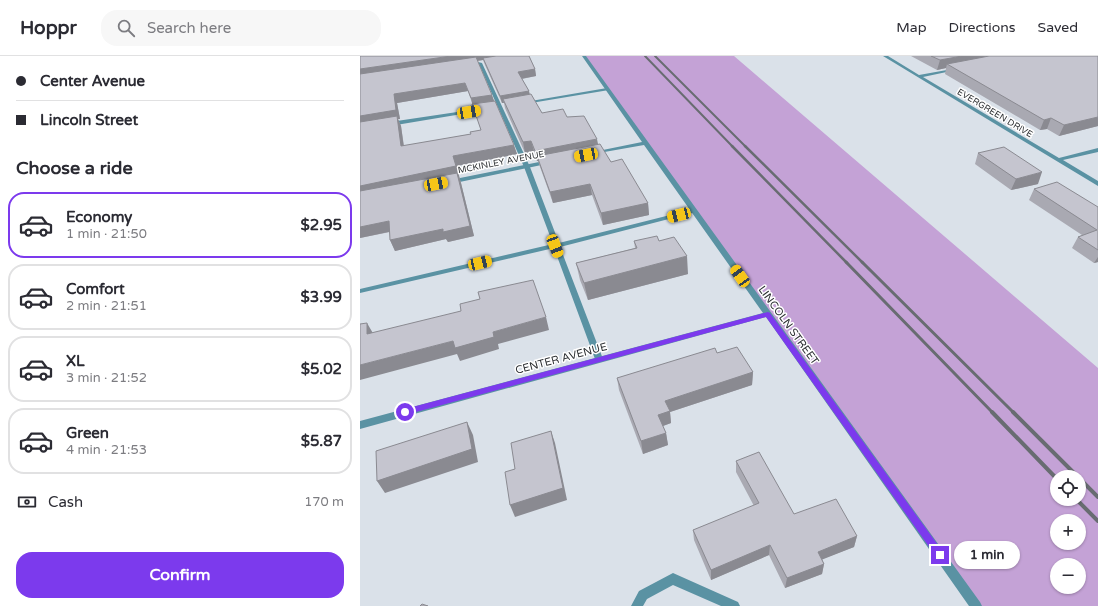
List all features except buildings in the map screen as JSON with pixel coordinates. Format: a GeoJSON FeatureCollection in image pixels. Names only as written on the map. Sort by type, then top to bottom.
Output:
{"type":"FeatureCollection","features":[{"type":"Feature","properties":{"kind":"street","name":"LINCOLN STREET"},"geometry":{"type":"LineString","coordinates":[[584,56],[976,606]]}},
{"type":"Feature","properties":{"kind":"street","name":"EVERGREEN DRIVE"},"geometry":{"type":"LineString","coordinates":[[885,56],[1098,184]]}},
{"type":"Feature","properties":{"kind":"street"},"geometry":{"type":"LineString","coordinates":[[473,64],[488,62]]}},
{"type":"Feature","properties":{"kind":"street"},"geometry":{"type":"LineString","coordinates":[[480,63],[527,167],[555,246],[599,359]]}},
{"type":"Feature","properties":{"kind":"street"},"geometry":{"type":"LineString","coordinates":[[919,76],[964,68]]}},
{"type":"Feature","properties":{"kind":"street"},"geometry":{"type":"LineString","coordinates":[[515,104],[607,89]]}},
{"type":"Feature","properties":{"kind":"street"},"geometry":{"type":"LineString","coordinates":[[383,126],[508,105]]}},
{"type":"Feature","properties":{"kind":"street"},"geometry":{"type":"LineString","coordinates":[[586,155],[646,143]]}},
{"type":"Feature","properties":{"kind":"street"},"geometry":{"type":"LineString","coordinates":[[1058,160],[1098,150]]}},
{"type":"Feature","properties":{"kind":"street","name":"MCKINLEY AVENUE"},"geometry":{"type":"LineString","coordinates":[[443,183],[556,161]]}},
{"type":"Feature","properties":{"kind":"street"},"geometry":{"type":"LineString","coordinates":[[360,291],[555,246],[694,211]]}},
{"type":"Feature","properties":{"kind":"street","name":"CENTER AVENUE"},"geometry":{"type":"LineString","coordinates":[[360,425],[768,314]]}},
{"type":"Feature","properties":{"kind":"street"},"geometry":{"type":"LineString","coordinates":[[637,606],[643,595],[673,579],[734,606]]}},
{"type":"Feature","properties":{"kind":"shaded area"},"geometry":{"type":"Polygon","coordinates":[[[584,56],[734,56],[1098,368],[1098,606],[976,606],[584,56]]]}},
{"type":"Feature","properties":{"kind":"railway"},"geometry":{"type":"LineString","coordinates":[[645,56],[733,147]]}},
{"type":"Feature","properties":{"kind":"railway"},"geometry":{"type":"LineString","coordinates":[[655,56],[745,146]]}},
{"type":"Feature","properties":{"kind":"railway"},"geometry":{"type":"LineString","coordinates":[[732,146],[847,263]]}},
{"type":"Feature","properties":{"kind":"railway"},"geometry":{"type":"LineString","coordinates":[[745,146],[863,263]]}},
{"type":"Feature","properties":{"kind":"railway"},"geometry":{"type":"LineString","coordinates":[[846,262],[993,413]]}},
{"type":"Feature","properties":{"kind":"railway"},"geometry":{"type":"LineString","coordinates":[[862,262],[1014,413]]}},
{"type":"Feature","properties":{"kind":"railway"},"geometry":{"type":"LineString","coordinates":[[992,412],[1050,472]]}},
{"type":"Feature","properties":{"kind":"railway"},"geometry":{"type":"LineString","coordinates":[[1014,413],[1071,470]]}},
{"type":"Feature","properties":{"kind":"railway"},"geometry":{"type":"LineString","coordinates":[[1086,485],[1098,497]]}},
{"type":"Feature","properties":{"kind":"railway"},"geometry":{"type":"LineString","coordinates":[[1083,506],[1098,521]]}},
{"type":"Feature","properties":{"kind":"route"},"geometry":{"type":"LineString","coordinates":[[405,412],[768,314],[940,555]]}}]}
